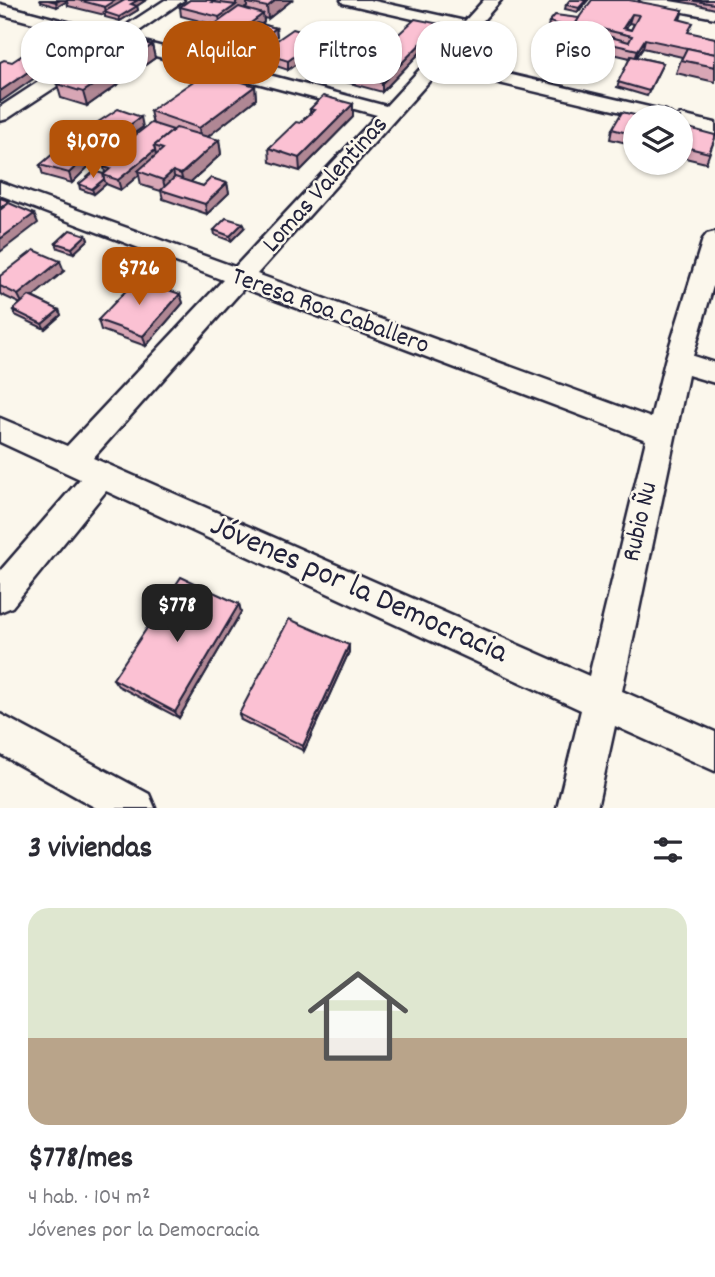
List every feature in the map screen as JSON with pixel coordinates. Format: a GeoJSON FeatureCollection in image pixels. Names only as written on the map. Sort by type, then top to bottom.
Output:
{"type":"FeatureCollection","features":[{"type":"Feature","properties":{"kind":"street"},"geometry":{"type":"LineString","coordinates":[[144,21],[176,0]]}},
{"type":"Feature","properties":{"kind":"street"},"geometry":{"type":"LineString","coordinates":[[349,0],[442,21]]}},
{"type":"Feature","properties":{"kind":"street","name":"Lomas Valentinas"},"geometry":{"type":"LineString","coordinates":[[474,21],[493,0]]}},
{"type":"Feature","properties":{"kind":"street"},"geometry":{"type":"LineString","coordinates":[[648,0],[715,13]]}},
{"type":"Feature","properties":{"kind":"street"},"geometry":{"type":"LineString","coordinates":[[0,9],[45,21]]}},
{"type":"Feature","properties":{"kind":"street"},"geometry":{"type":"LineString","coordinates":[[148,49],[391,113]]}},
{"type":"Feature","properties":{"kind":"street"},"geometry":{"type":"LineString","coordinates":[[517,82],[623,107]]}},
{"type":"Feature","properties":{"kind":"street"},"geometry":{"type":"LineString","coordinates":[[0,115],[48,84]]}},
{"type":"Feature","properties":{"kind":"street","name":"Lomas Valentinas"},"geometry":{"type":"LineString","coordinates":[[0,596],[87,468],[240,280],[417,84]]}},
{"type":"Feature","properties":{"kind":"street"},"geometry":{"type":"LineString","coordinates":[[693,124],[715,129]]}},
{"type":"Feature","properties":{"kind":"street","name":"Teresa Roa Caballero"},"geometry":{"type":"LineString","coordinates":[[0,188],[240,280],[661,434]]}},
{"type":"Feature","properties":{"kind":"street","name":"Rubio Ñu"},"geometry":{"type":"LineString","coordinates":[[577,808],[678,361],[715,239]]}},
{"type":"Feature","properties":{"kind":"street"},"geometry":{"type":"LineString","coordinates":[[678,361],[715,373]]}},
{"type":"Feature","properties":{"kind":"street","name":"Jóvenes por la Democracia"},"geometry":{"type":"LineString","coordinates":[[0,429],[715,752]]}},
{"type":"Feature","properties":{"kind":"street"},"geometry":{"type":"LineString","coordinates":[[0,733],[135,808]]}},
{"type":"Feature","properties":{"kind":"building"},"geometry":{"type":"Polygon","coordinates":[[[78,0],[116,0],[105,7],[78,0]]]}},
{"type":"Feature","properties":{"kind":"building"},"geometry":{"type":"Polygon","coordinates":[[[125,0],[138,0],[131,4],[137,6],[119,17],[104,12],[125,0]]]}},
{"type":"Feature","properties":{"kind":"building"},"geometry":{"type":"Polygon","coordinates":[[[190,0],[216,0],[212,2],[236,5],[219,17],[180,7],[190,0]]]}},
{"type":"Feature","properties":{"kind":"building"},"geometry":{"type":"Polygon","coordinates":[[[252,0],[276,0],[267,7],[248,3],[252,0]]]}},
{"type":"Feature","properties":{"kind":"building"},"geometry":{"type":"Polygon","coordinates":[[[570,0],[586,0],[579,8],[566,5],[570,0]]]}},
{"type":"Feature","properties":{"kind":"building"},"geometry":{"type":"Polygon","coordinates":[[[592,0],[629,0],[683,10],[678,19],[693,23],[688,32],[715,38],[715,54],[645,39],[638,50],[615,45],[615,38],[629,42],[632,36],[615,32],[615,21],[576,21],[592,0]],[[632,14],[623,28],[631,30],[639,15],[632,14]]]}},
{"type":"Feature","properties":{"kind":"building"},"geometry":{"type":"Polygon","coordinates":[[[715,0],[715,4],[695,1],[715,0]]]}},
{"type":"Feature","properties":{"kind":"building"},"geometry":{"type":"Polygon","coordinates":[[[239,7],[263,14],[253,21],[219,21],[239,7]]]}},
{"type":"Feature","properties":{"kind":"building"},"geometry":{"type":"Polygon","coordinates":[[[555,15],[579,18],[577,21],[550,21],[555,15]]]}},
{"type":"Feature","properties":{"kind":"building"},"geometry":{"type":"Polygon","coordinates":[[[415,19],[425,21],[416,21],[416,48],[402,63],[402,31],[415,19]]]}},
{"type":"Feature","properties":{"kind":"building"},"geometry":{"type":"Polygon","coordinates":[[[294,29],[294,56],[288,61],[280,58],[280,38],[294,29]]]}},
{"type":"Feature","properties":{"kind":"building"},"geometry":{"type":"Polygon","coordinates":[[[687,48],[715,54],[715,67],[681,60],[687,48]]]}},
{"type":"Feature","properties":{"kind":"building"},"geometry":{"type":"Polygon","coordinates":[[[21,56],[21,77],[0,91],[0,62],[12,62],[21,56]]]}},
{"type":"Feature","properties":{"kind":"building"},"geometry":{"type":"Polygon","coordinates":[[[631,56],[663,63],[649,91],[618,82],[631,56]]]}},
{"type":"Feature","properties":{"kind":"building"},"geometry":{"type":"Polygon","coordinates":[[[57,84],[95,84],[83,92],[57,84]]]}},
{"type":"Feature","properties":{"kind":"building"},"geometry":{"type":"Polygon","coordinates":[[[189,84],[255,86],[199,128],[150,111],[189,84]]]}},
{"type":"Feature","properties":{"kind":"building"},"geometry":{"type":"Polygon","coordinates":[[[323,96],[353,104],[299,158],[269,148],[296,122],[300,123],[314,110],[310,109],[323,96]]]}},
{"type":"Feature","properties":{"kind":"building"},"geometry":{"type":"Polygon","coordinates":[[[118,109],[141,117],[90,153],[69,173],[40,165],[62,146],[84,151],[66,143],[118,109]]]}},
{"type":"Feature","properties":{"kind":"building"},"geometry":{"type":"Polygon","coordinates":[[[622,112],[623,112],[623,132],[612,129],[622,112]]]}},
{"type":"Feature","properties":{"kind":"building"},"geometry":{"type":"Polygon","coordinates":[[[151,123],[173,130],[154,146],[155,150],[118,180],[103,175],[110,169],[104,167],[109,162],[103,160],[151,123]]]}},
{"type":"Feature","properties":{"kind":"building"},"geometry":{"type":"Polygon","coordinates":[[[176,128],[219,140],[181,174],[173,171],[163,180],[138,171],[163,149],[154,146],[176,128]]]}},
{"type":"Feature","properties":{"kind":"building"},"geometry":{"type":"Polygon","coordinates":[[[693,129],[715,135],[709,153],[693,149],[693,129]]]}},
{"type":"Feature","properties":{"kind":"building"},"geometry":{"type":"Polygon","coordinates":[[[95,171],[103,174],[104,179],[92,189],[79,184],[95,171]]]}},
{"type":"Feature","properties":{"kind":"building"},"geometry":{"type":"Polygon","coordinates":[[[175,177],[203,186],[211,178],[227,183],[205,204],[161,190],[175,177]]]}},
{"type":"Feature","properties":{"kind":"building"},"geometry":{"type":"Polygon","coordinates":[[[0,198],[9,201],[0,208],[0,198]]]}},
{"type":"Feature","properties":{"kind":"building"},"geometry":{"type":"Polygon","coordinates":[[[9,203],[34,214],[0,239],[0,210],[9,203]]]}},
{"type":"Feature","properties":{"kind":"building"},"geometry":{"type":"Polygon","coordinates":[[[226,218],[243,223],[230,236],[214,230],[226,218]]]}},
{"type":"Feature","properties":{"kind":"building"},"geometry":{"type":"Polygon","coordinates":[[[70,230],[86,235],[72,248],[56,243],[70,230]]]}},
{"type":"Feature","properties":{"kind":"building"},"geometry":{"type":"Polygon","coordinates":[[[34,250],[60,261],[18,295],[0,286],[0,276],[34,250]]]}},
{"type":"Feature","properties":{"kind":"building"},"geometry":{"type":"Polygon","coordinates":[[[137,279],[180,294],[143,336],[98,320],[137,279]]]}},
{"type":"Feature","properties":{"kind":"building"},"geometry":{"type":"Polygon","coordinates":[[[29,296],[59,310],[42,324],[13,310],[29,296]]]}},
{"type":"Feature","properties":{"kind":"building"},"geometry":{"type":"Polygon","coordinates":[[[181,577],[239,604],[175,712],[113,679],[181,577]]]}},
{"type":"Feature","properties":{"kind":"building"},"geometry":{"type":"Polygon","coordinates":[[[289,619],[349,645],[303,746],[239,714],[289,619]]]}}]}
